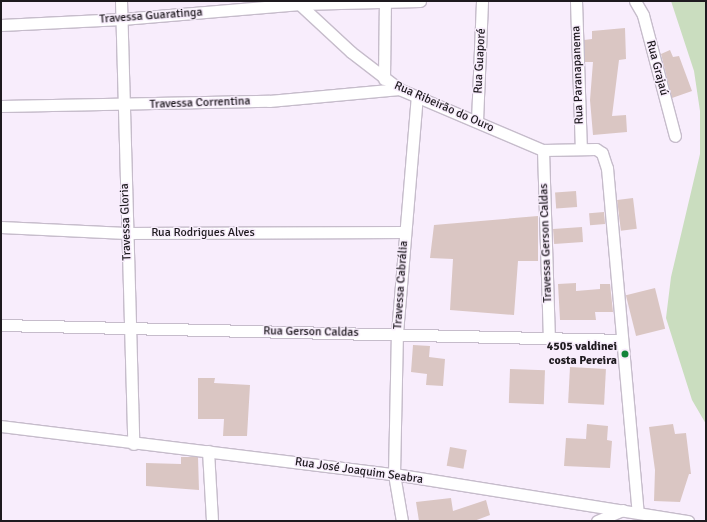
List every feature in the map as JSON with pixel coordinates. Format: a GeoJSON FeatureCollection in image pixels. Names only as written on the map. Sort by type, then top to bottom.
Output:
{"type":"FeatureCollection","features":[{"type":"Feature","properties":{"kind":"street","name":"Travessa Gloria"},"geometry":{"type":"LineString","coordinates":[[121,1],[126,233],[133,444]]}},
{"type":"Feature","properties":{"kind":"street"},"geometry":{"type":"LineString","coordinates":[[298,2],[420,1]]}},
{"type":"Feature","properties":{"kind":"street","name":"Rua Guaporé"},"geometry":{"type":"LineString","coordinates":[[477,121],[482,1]]}},
{"type":"Feature","properties":{"kind":"street","name":"Rua Paranapanema"},"geometry":{"type":"LineString","coordinates":[[576,1],[581,148]]}},
{"type":"Feature","properties":{"kind":"street","name":"Rua Grajaú"},"geometry":{"type":"LineString","coordinates":[[635,1],[643,15],[675,136]]}},
{"type":"Feature","properties":{"kind":"street","name":"Travessa Guaratinga"},"geometry":{"type":"LineString","coordinates":[[1,25],[122,19],[298,2]]}},
{"type":"Feature","properties":{"kind":"street","name":"Rua Ribeirão do Ouro"},"geometry":{"type":"LineString","coordinates":[[298,2],[384,79],[399,88],[543,150],[581,148],[596,149],[602,153],[607,168],[622,340]]}},
{"type":"Feature","properties":{"kind":"street"},"geometry":{"type":"LineString","coordinates":[[384,79],[385,2]]}},
{"type":"Feature","properties":{"kind":"street","name":"Travessa Correntina"},"geometry":{"type":"LineString","coordinates":[[1,106],[123,106],[269,101],[399,88]]}},
{"type":"Feature","properties":{"kind":"street","name":"Travessa Cabrália"},"geometry":{"type":"LineString","coordinates":[[402,521],[395,497],[394,474],[397,333],[417,96]]}},
{"type":"Feature","properties":{"kind":"street","name":"Travessa Gerson Caldas"},"geometry":{"type":"LineString","coordinates":[[543,150],[549,337]]}},
{"type":"Feature","properties":{"kind":"street","name":"Rua Rodrigues Alves"},"geometry":{"type":"LineString","coordinates":[[1,228],[126,233],[405,232]]}},
{"type":"Feature","properties":{"kind":"street","name":"Rua Gerson Caldas"},"geometry":{"type":"LineString","coordinates":[[1,326],[397,333],[622,340]]}},
{"type":"Feature","properties":{"kind":"street"},"geometry":{"type":"LineString","coordinates":[[622,340],[638,512]]}},
{"type":"Feature","properties":{"kind":"street","name":"Rua José Joaquim Seabra"},"geometry":{"type":"LineString","coordinates":[[1,426],[133,444],[208,451],[394,474],[688,521]]}},
{"type":"Feature","properties":{"kind":"street"},"geometry":{"type":"LineString","coordinates":[[208,451],[212,521]]}},
{"type":"Feature","properties":{"kind":"street"},"geometry":{"type":"LineString","coordinates":[[597,521],[623,510]]}},
{"type":"Feature","properties":{"kind":"green space"},"geometry":{"type":"Polygon","coordinates":[[[671,1],[706,1],[706,424],[692,400],[666,318],[671,277],[700,154],[700,111],[694,71],[671,1]]]}},
{"type":"Feature","properties":{"kind":"building"},"geometry":{"type":"Polygon","coordinates":[[[625,28],[626,59],[619,60],[612,116],[626,115],[627,132],[593,135],[590,100],[593,62],[585,62],[584,40],[592,39],[592,31],[625,28]]]}},
{"type":"Feature","properties":{"kind":"building"},"geometry":{"type":"Polygon","coordinates":[[[670,50],[673,57],[679,56],[692,91],[672,98],[661,54],[670,50]]]}},
{"type":"Feature","properties":{"kind":"building"},"geometry":{"type":"Polygon","coordinates":[[[576,191],[577,207],[556,208],[555,192],[576,191]]]}},
{"type":"Feature","properties":{"kind":"building"},"geometry":{"type":"Polygon","coordinates":[[[633,198],[637,229],[621,231],[617,200],[633,198]]]}},
{"type":"Feature","properties":{"kind":"building"},"geometry":{"type":"Polygon","coordinates":[[[604,212],[605,224],[590,225],[589,213],[604,212]]]}},
{"type":"Feature","properties":{"kind":"building"},"geometry":{"type":"Polygon","coordinates":[[[538,216],[538,261],[518,261],[514,315],[450,310],[453,259],[430,258],[434,225],[538,216]]]}},
{"type":"Feature","properties":{"kind":"building"},"geometry":{"type":"Polygon","coordinates":[[[582,227],[583,242],[554,244],[553,229],[582,227]]]}},
{"type":"Feature","properties":{"kind":"building"},"geometry":{"type":"Polygon","coordinates":[[[576,283],[576,291],[600,289],[600,284],[610,284],[613,312],[595,312],[596,320],[560,320],[558,284],[576,283]]]}},
{"type":"Feature","properties":{"kind":"building"},"geometry":{"type":"Polygon","coordinates":[[[655,288],[665,329],[636,336],[626,295],[655,288]]]}},
{"type":"Feature","properties":{"kind":"building"},"geometry":{"type":"Polygon","coordinates":[[[413,345],[430,346],[429,357],[445,359],[443,386],[426,385],[427,374],[411,372],[413,345]]]}},
{"type":"Feature","properties":{"kind":"building"},"geometry":{"type":"Polygon","coordinates":[[[570,367],[606,369],[604,405],[568,403],[570,367]]]}},
{"type":"Feature","properties":{"kind":"building"},"geometry":{"type":"Polygon","coordinates":[[[510,369],[545,370],[544,404],[509,403],[510,369]]]}},
{"type":"Feature","properties":{"kind":"building"},"geometry":{"type":"Polygon","coordinates":[[[198,378],[215,378],[214,383],[250,385],[247,436],[223,436],[224,419],[198,419],[198,378]]]}},
{"type":"Feature","properties":{"kind":"building"},"geometry":{"type":"Polygon","coordinates":[[[587,424],[608,426],[607,440],[612,441],[610,468],[564,466],[566,438],[586,439],[587,424]]]}},
{"type":"Feature","properties":{"kind":"building"},"geometry":{"type":"Polygon","coordinates":[[[673,424],[675,434],[686,433],[691,474],[689,474],[680,502],[654,501],[655,470],[649,427],[673,424]]]}},
{"type":"Feature","properties":{"kind":"building"},"geometry":{"type":"Polygon","coordinates":[[[450,447],[467,450],[463,469],[447,466],[450,447]]]}},
{"type":"Feature","properties":{"kind":"building"},"geometry":{"type":"Polygon","coordinates":[[[181,457],[198,457],[199,490],[146,486],[146,463],[181,464],[181,457]]]}},
{"type":"Feature","properties":{"kind":"building"},"geometry":{"type":"Polygon","coordinates":[[[451,498],[453,511],[486,500],[490,515],[474,521],[419,521],[416,502],[451,498]]]}},
{"type":"Feature","properties":{"kind":"place","name":"4505 valdinei costa Pereira"},"geometry":{"type":"Point","coordinates":[625,354]}}]}
